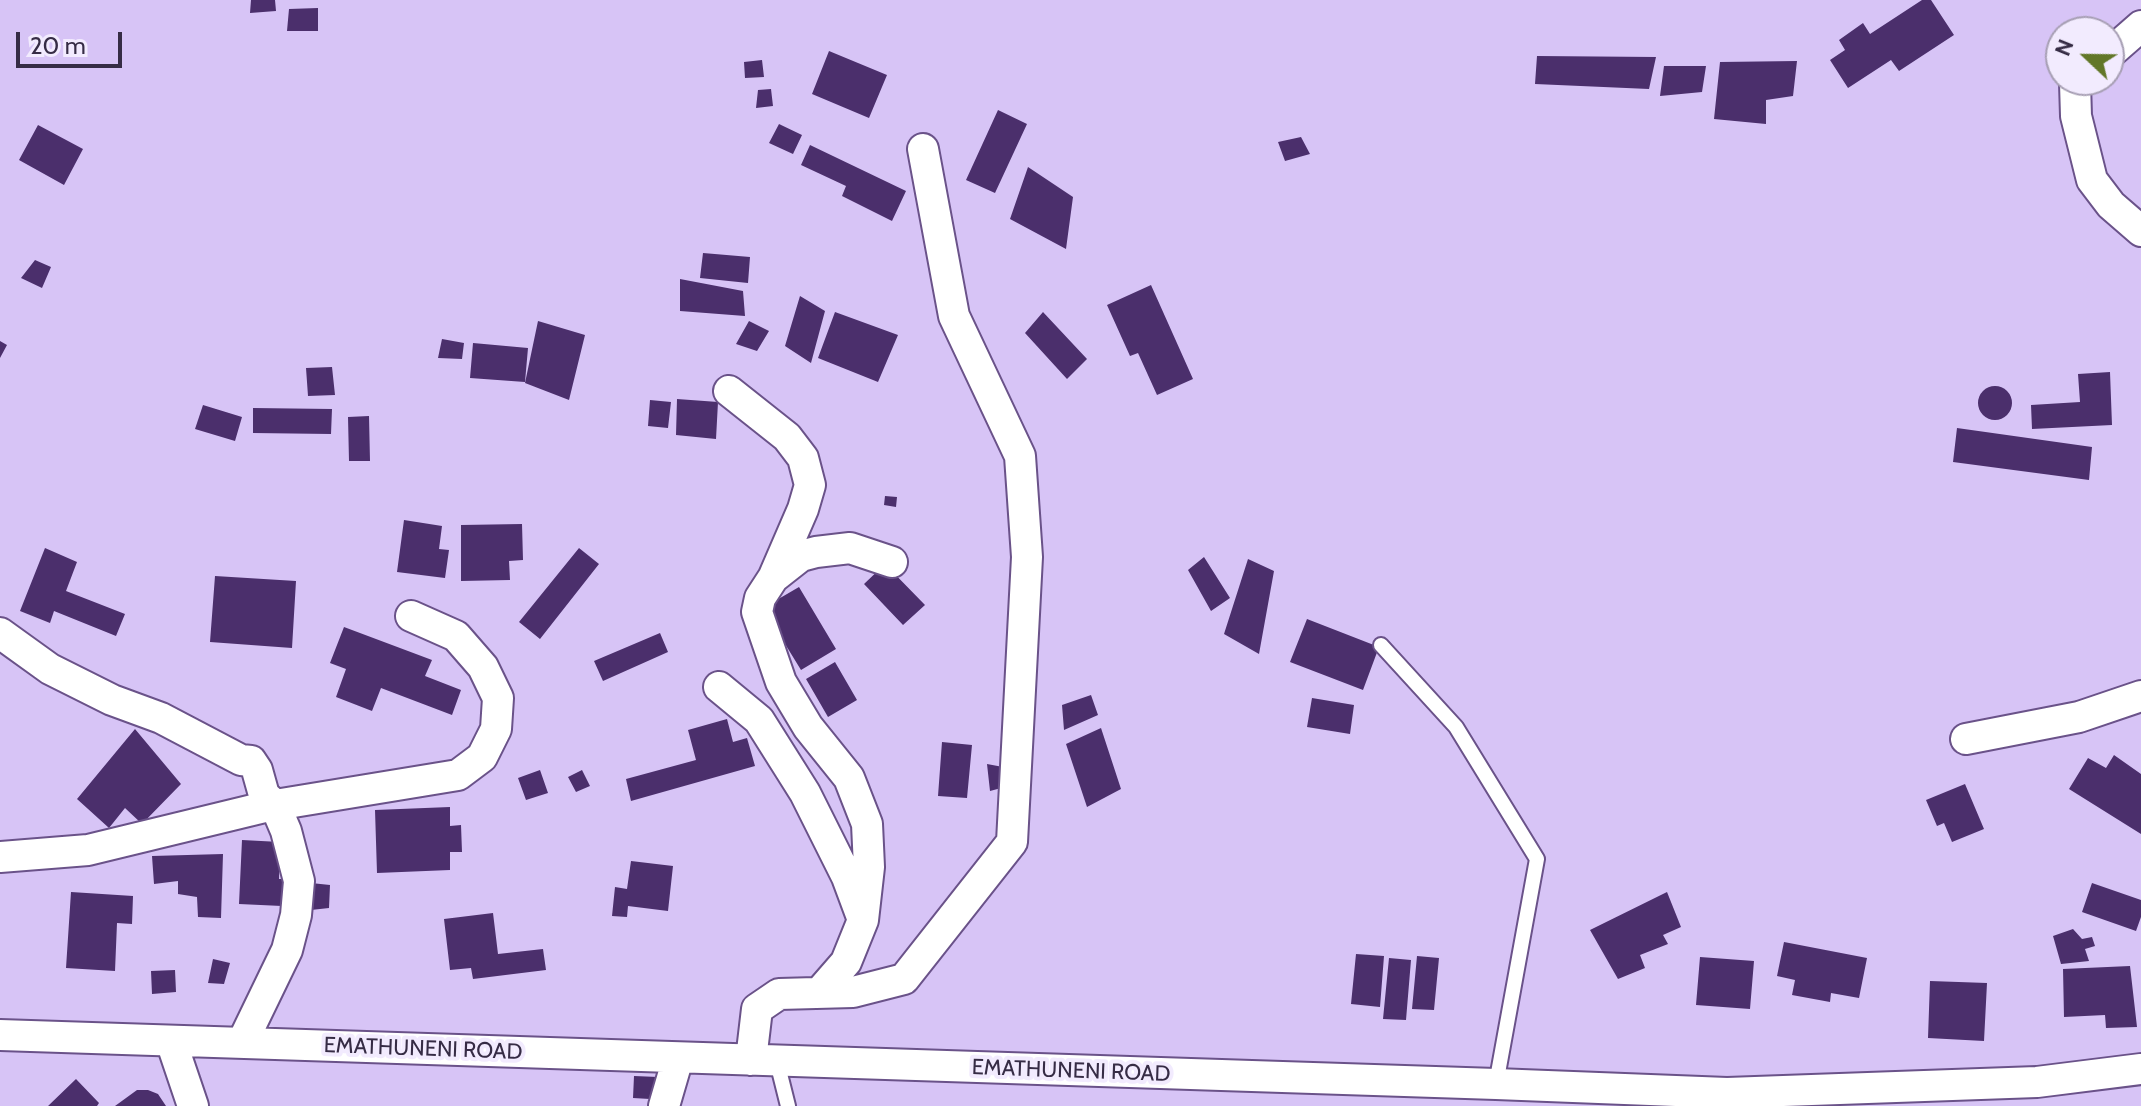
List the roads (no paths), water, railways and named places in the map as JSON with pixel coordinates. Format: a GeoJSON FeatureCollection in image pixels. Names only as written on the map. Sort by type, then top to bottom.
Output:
{"type":"FeatureCollection","features":[{"type":"Feature","properties":{"kind":"street"},"geometry":{"type":"LineString","coordinates":[[2125,40],[2141,26]]}},
{"type":"Feature","properties":{"kind":"street"},"geometry":{"type":"LineString","coordinates":[[2075,96],[2076,116],[2092,180],[2111,205],[2141,231]]}},
{"type":"Feature","properties":{"kind":"street"},"geometry":{"type":"LineString","coordinates":[[764,1061],[757,1009],[779,994],[853,992],[904,979],[1012,842],[1027,557],[1020,456],[954,316],[923,149]]}},
{"type":"Feature","properties":{"kind":"street"},"geometry":{"type":"LineString","coordinates":[[729,391],[787,437],[803,458],[810,485],[803,509],[773,578],[760,598],[757,612],[781,682],[808,727],[849,778],[867,824],[869,867],[863,920],[846,962],[819,993]]}},
{"type":"Feature","properties":{"kind":"street"},"geometry":{"type":"LineString","coordinates":[[773,578],[801,556],[816,552],[850,548],[892,562]]}},
{"type":"Feature","properties":{"kind":"street"},"geometry":{"type":"LineString","coordinates":[[0,857],[88,850],[275,805],[458,775],[482,757],[496,729],[498,698],[483,667],[456,636],[411,616]]}},
{"type":"Feature","properties":{"kind":"street"},"geometry":{"type":"LineString","coordinates":[[0,633],[50,669],[112,700],[161,718],[241,760],[251,761],[257,770],[264,795],[275,805],[286,831],[299,881],[296,915],[287,950],[242,1043]]}},
{"type":"Feature","properties":{"kind":"street"},"geometry":{"type":"LineString","coordinates":[[719,687],[759,720],[805,793],[847,877],[863,920]]}},
{"type":"Feature","properties":{"kind":"street"},"geometry":{"type":"LineString","coordinates":[[1966,739],[2079,717],[2141,696]]}},
{"type":"Feature","properties":{"kind":"street","name":"EMATHUNENI ROAD"},"geometry":{"type":"LineString","coordinates":[[0,1035],[1496,1084],[1724,1100],[2038,1094],[2141,1069]]}},
{"type":"Feature","properties":{"kind":"street"},"geometry":{"type":"LineString","coordinates":[[171,1041],[193,1106]]}},
{"type":"Feature","properties":{"kind":"street"},"geometry":{"type":"LineString","coordinates":[[664,1106],[678,1058]]}},
{"type":"Feature","properties":{"kind":"lane"},"geometry":{"type":"LineString","coordinates":[[1381,645],[1456,727],[1537,859],[1496,1084]]}},
{"type":"Feature","properties":{"kind":"lane"},"geometry":{"type":"LineString","coordinates":[[764,1061],[788,1106]]}}]}
